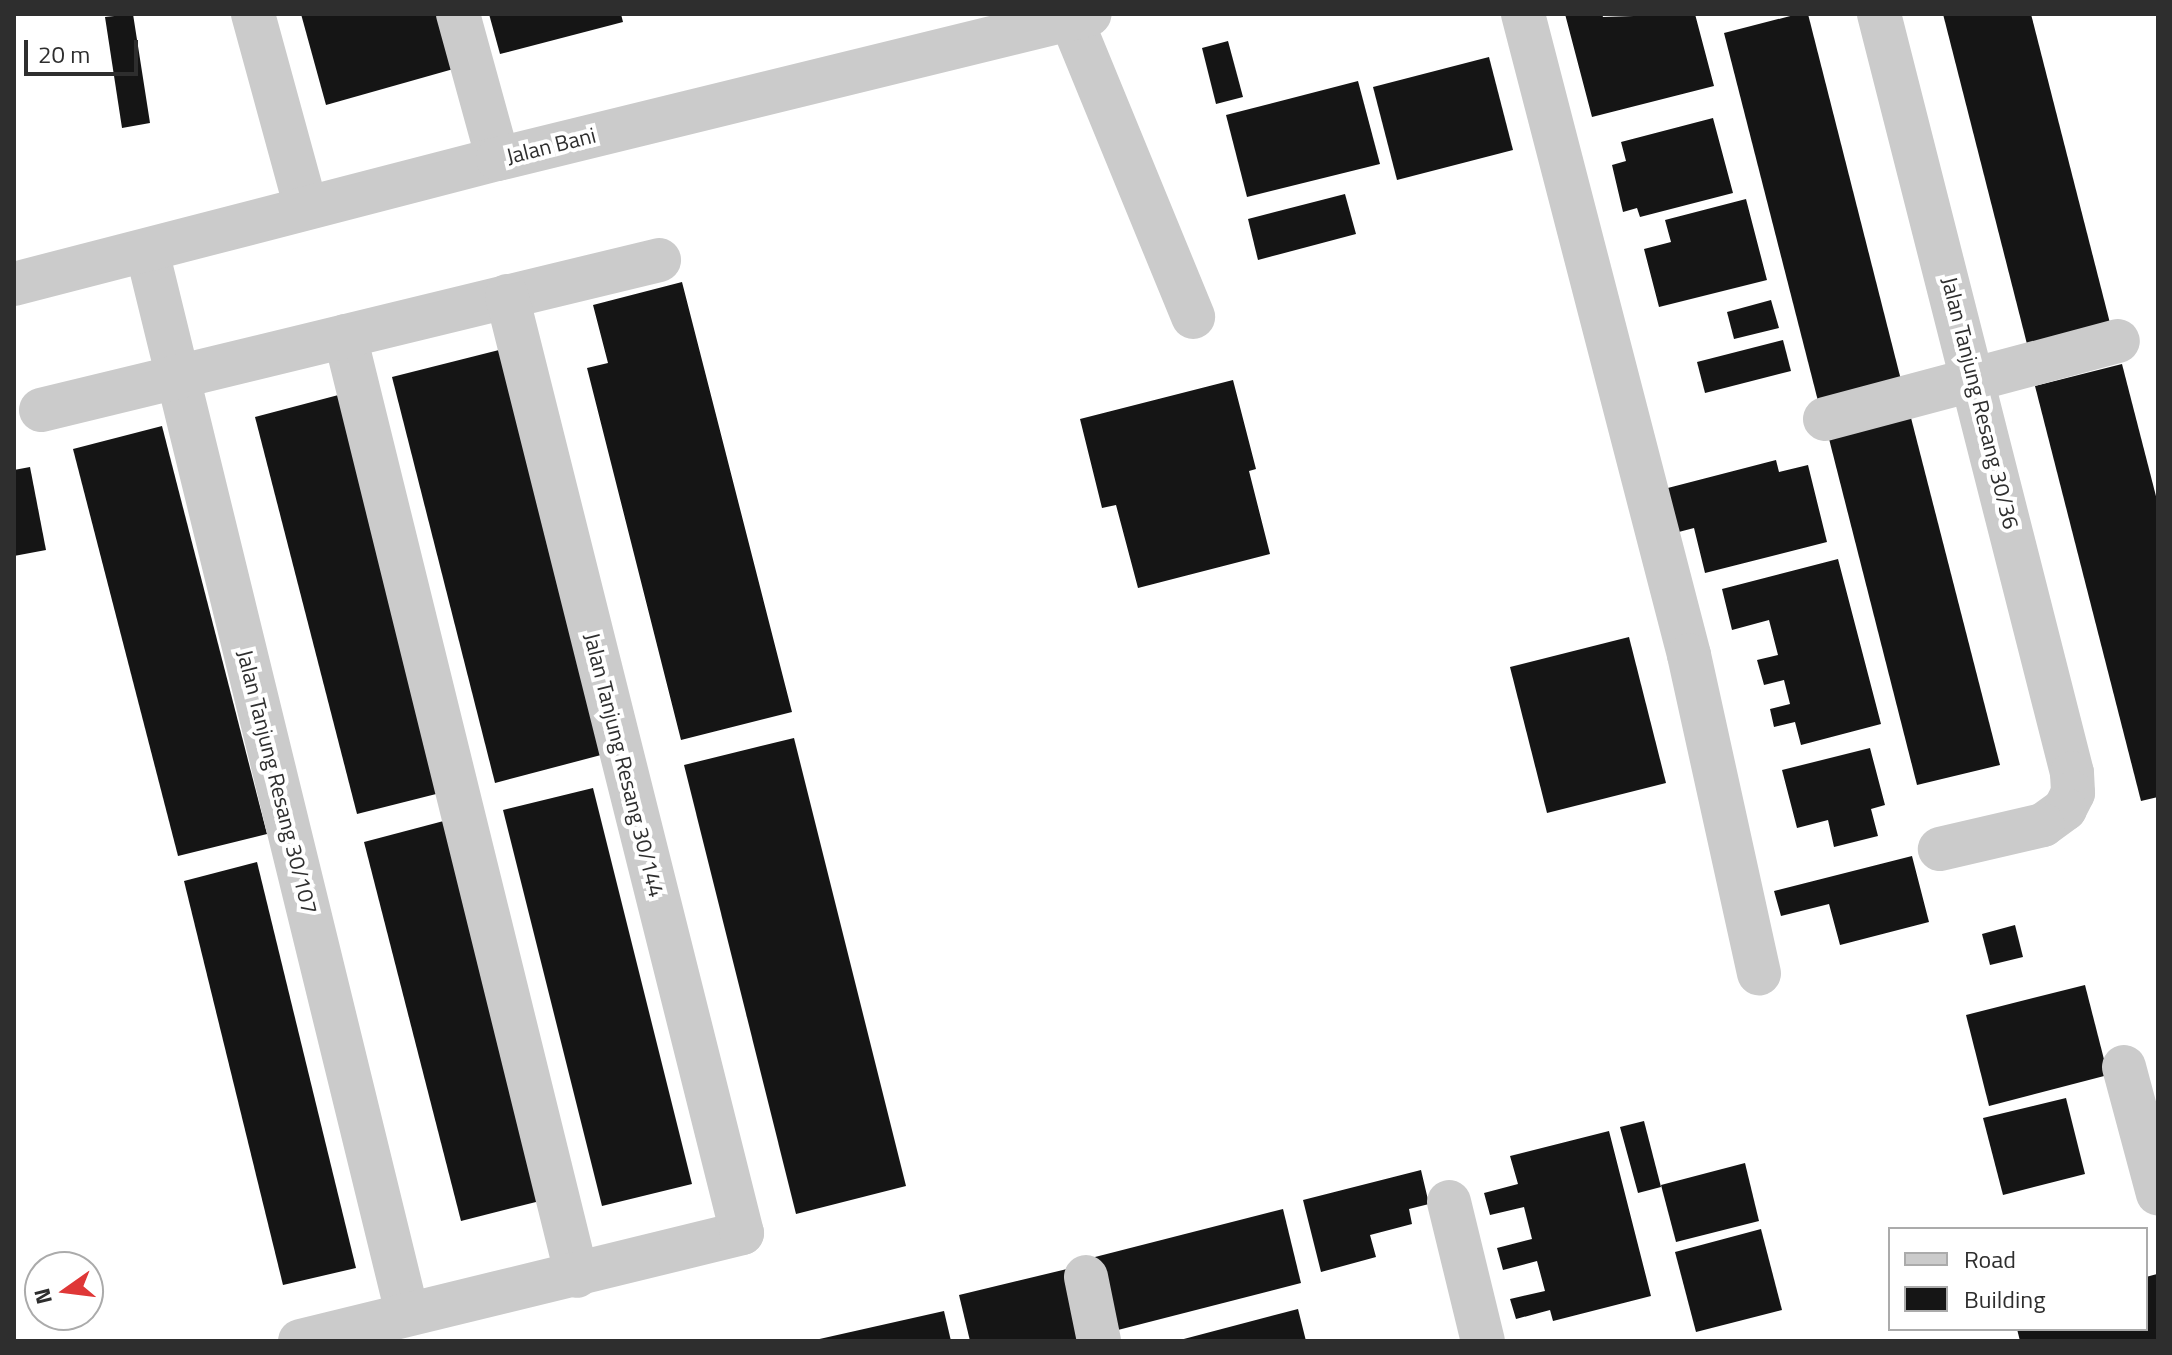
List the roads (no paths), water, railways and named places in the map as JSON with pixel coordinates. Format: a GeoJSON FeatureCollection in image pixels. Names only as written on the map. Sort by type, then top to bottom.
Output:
{"type":"FeatureCollection","features":[{"type":"Feature","properties":{"kind":"street"},"geometry":{"type":"LineString","coordinates":[[253,14],[306,208]]}},
{"type":"Feature","properties":{"kind":"street"},"geometry":{"type":"LineString","coordinates":[[458,14],[498,159]]}},
{"type":"Feature","properties":{"kind":"street"},"geometry":{"type":"LineString","coordinates":[[1523,14],[1689,655],[1759,973]]}},
{"type":"Feature","properties":{"kind":"street","name":"Jalan Tanjung Resang 30/36"},"geometry":{"type":"LineString","coordinates":[[1879,14],[1975,379],[2068,757],[2073,793],[2065,809],[2043,825],[1940,849]]}},
{"type":"Feature","properties":{"kind":"street"},"geometry":{"type":"LineString","coordinates":[[1080,16],[1193,317]]}},
{"type":"Feature","properties":{"kind":"street","name":"Jalan Bani"},"geometry":{"type":"LineString","coordinates":[[14,284],[498,159],[1080,16]]}},
{"type":"Feature","properties":{"kind":"street","name":"Jalan Tanjung Resang 30/107"},"geometry":{"type":"LineString","coordinates":[[147,251],[407,1313]]}},
{"type":"Feature","properties":{"kind":"street"},"geometry":{"type":"LineString","coordinates":[[41,410],[659,260]]}},
{"type":"Feature","properties":{"kind":"street","name":"Jalan Tanjung Resang 30/144"},"geometry":{"type":"LineString","coordinates":[[507,296],[742,1233],[577,1276]]}},
{"type":"Feature","properties":{"kind":"street"},"geometry":{"type":"LineString","coordinates":[[300,1341],[407,1313],[577,1276],[345,336]]}},
{"type":"Feature","properties":{"kind":"street"},"geometry":{"type":"LineString","coordinates":[[1825,419],[2118,341]]}},
{"type":"Feature","properties":{"kind":"street"},"geometry":{"type":"LineString","coordinates":[[2124,1067],[2158,1194]]}},
{"type":"Feature","properties":{"kind":"street"},"geometry":{"type":"LineString","coordinates":[[1449,1202],[1483,1341]]}},
{"type":"Feature","properties":{"kind":"street"},"geometry":{"type":"LineString","coordinates":[[1086,1277],[1099,1341]]}}]}
